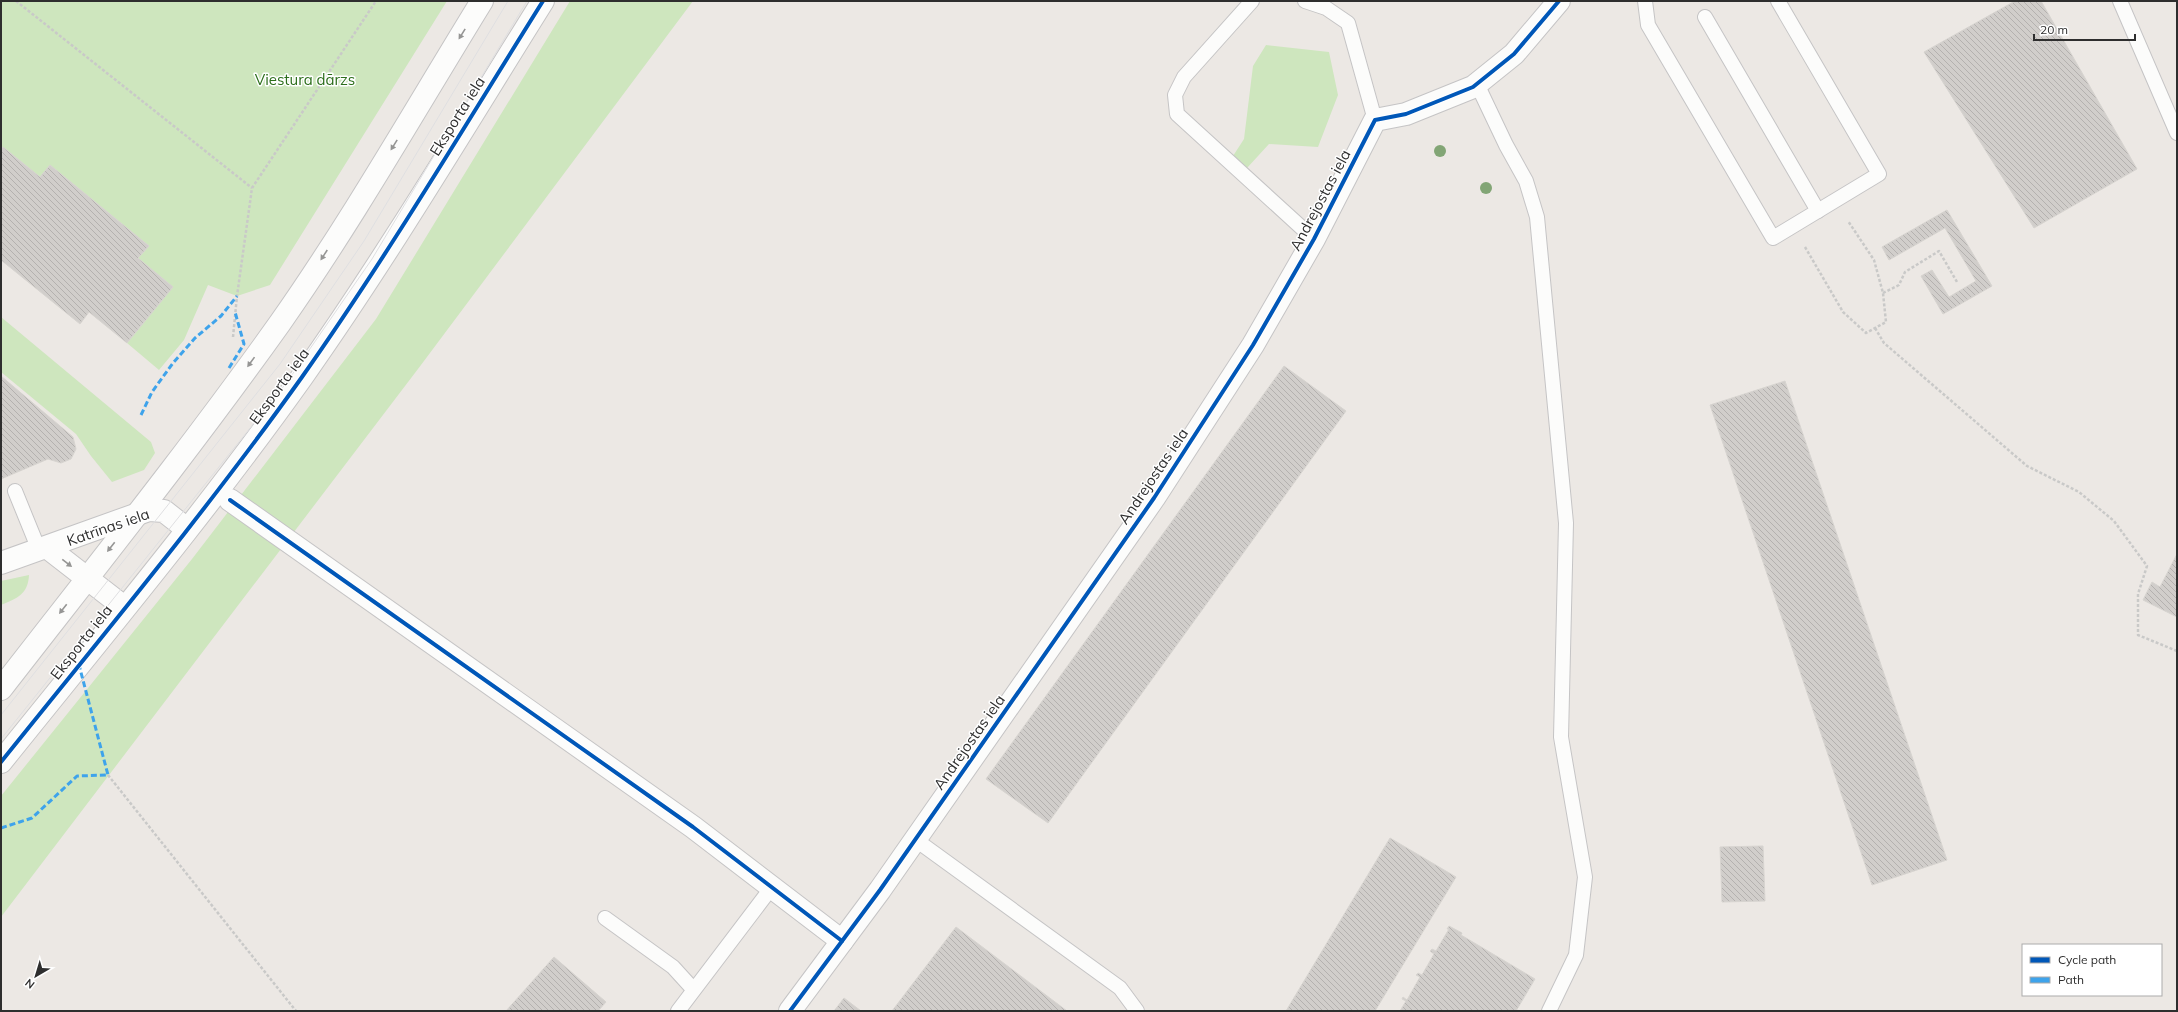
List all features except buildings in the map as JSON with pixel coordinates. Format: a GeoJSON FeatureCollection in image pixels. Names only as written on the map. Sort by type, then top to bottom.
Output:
{"type":"FeatureCollection","features":[{"type":"Feature","properties":{"kind":"street"},"geometry":{"type":"LineString","coordinates":[[1,689],[217,410],[281,320],[351,214],[482,1]]}},
{"type":"Feature","properties":{"kind":"street","name":"Eksporta iela"},"geometry":{"type":"LineString","coordinates":[[1,762],[187,529],[301,378],[369,279],[543,1]]}},
{"type":"Feature","properties":{"kind":"street"},"geometry":{"type":"LineString","coordinates":[[1375,120],[1406,114],[1477,84],[1514,54],[1560,1]]}},
{"type":"Feature","properties":{"kind":"street","name":"Andrejostas iela"},"geometry":{"type":"LineString","coordinates":[[790,1011],[916,840],[1154,498],[1253,345],[1314,239],[1375,120]]}},
{"type":"Feature","properties":{"kind":"street"},"geometry":{"type":"LineString","coordinates":[[230,500],[693,827],[842,941]]}},
{"type":"Feature","properties":{"kind":"street","name":"Katrīnas iela"},"geometry":{"type":"LineString","coordinates":[[1,564],[149,510],[164,511],[187,529]]}},
{"type":"Feature","properties":{"kind":"street","name":"Katrīnas iela"},"geometry":{"type":"LineString","coordinates":[[43,549],[87,578],[124,607]]}},
{"type":"Feature","properties":{"kind":"lane"},"geometry":{"type":"LineString","coordinates":[[1252,1],[1184,77],[1175,95],[1177,114],[1314,239]]}},
{"type":"Feature","properties":{"kind":"lane"},"geometry":{"type":"LineString","coordinates":[[1305,1],[1326,8],[1348,23],[1375,120]]}},
{"type":"Feature","properties":{"kind":"lane"},"geometry":{"type":"LineString","coordinates":[[1645,1],[1648,25],[1773,238],[1879,174],[1778,1]]}},
{"type":"Feature","properties":{"kind":"lane"},"geometry":{"type":"LineString","coordinates":[[2120,1],[2177,133]]}},
{"type":"Feature","properties":{"kind":"lane"},"geometry":{"type":"LineString","coordinates":[[1705,17],[1818,211]]}},
{"type":"Feature","properties":{"kind":"lane"},"geometry":{"type":"LineString","coordinates":[[1477,84],[1506,145],[1526,181],[1537,217],[1566,523],[1561,737],[1585,877],[1576,955],[1549,1011]]}},
{"type":"Feature","properties":{"kind":"lane"},"geometry":{"type":"LineString","coordinates":[[15,491],[43,549]]}},
{"type":"Feature","properties":{"kind":"lane"},"geometry":{"type":"LineString","coordinates":[[916,840],[1120,988],[1137,1011]]}},
{"type":"Feature","properties":{"kind":"lane"},"geometry":{"type":"LineString","coordinates":[[678,1011],[693,989],[772,887]]}},
{"type":"Feature","properties":{"kind":"lane"},"geometry":{"type":"LineString","coordinates":[[605,918],[673,967],[693,989]]}},
{"type":"Feature","properties":{"kind":"path"},"geometry":{"type":"LineString","coordinates":[[16,1],[252,188]]}},
{"type":"Feature","properties":{"kind":"path"},"geometry":{"type":"LineString","coordinates":[[233,341],[236,296],[252,188],[376,1]]}},
{"type":"Feature","properties":{"kind":"path"},"geometry":{"type":"LineString","coordinates":[[1792,227],[1843,312],[1866,334],[1886,322],[1882,293],[1874,260],[1835,201]]}},
{"type":"Feature","properties":{"kind":"path"},"geometry":{"type":"LineString","coordinates":[[1882,293],[1899,285],[1905,272],[1939,251],[1957,282]]}},
{"type":"Feature","properties":{"kind":"path"},"geometry":{"type":"LineString","coordinates":[[1875,328],[1884,343],[2027,466],[2079,492],[2114,522],[2147,566],[2138,594],[2138,635],[2177,651]]}},
{"type":"Feature","properties":{"kind":"path"},"geometry":{"type":"LineString","coordinates":[[108,775],[296,1011]]}},
{"type":"Feature","properties":{"kind":"green space","name":"Viestura dārzs"},"geometry":{"type":"Polygon","coordinates":[[[1,1],[447,1],[270,285],[237,296],[208,285],[184,340],[159,370],[127,343],[173,287],[138,258],[149,246],[50,165],[40,177],[3,147],[1,149],[1,1]]]}},
{"type":"Feature","properties":{"kind":"green space"},"geometry":{"type":"Polygon","coordinates":[[[570,1],[693,1],[421,365],[1,917],[1,796],[192,559],[376,319],[570,1]]]}},
{"type":"Feature","properties":{"kind":"green space"},"geometry":{"type":"Polygon","coordinates":[[[1266,45],[1329,52],[1338,95],[1318,147],[1269,144],[1247,168],[1233,156],[1244,139],[1253,66],[1266,45]]]}},
{"type":"Feature","properties":{"kind":"green space"},"geometry":{"type":"Polygon","coordinates":[[[1,317],[151,442],[155,453],[144,470],[112,482],[76,434],[1,372],[1,317]]]}},
{"type":"Feature","properties":{"kind":"green space"},"geometry":{"type":"Polygon","coordinates":[[[29,575],[27,587],[24,591],[17,597],[1,605],[1,581],[29,575]]]}},
{"type":"Feature","properties":{"kind":"tram line"},"geometry":{"type":"LineString","coordinates":[[1,715],[280,364],[364,241],[508,1]]}},
{"type":"Feature","properties":{"kind":"tram line"},"geometry":{"type":"LineString","coordinates":[[1,739],[287,382],[372,259],[527,1]]}},
{"type":"Feature","properties":{"kind":"marked path"},"geometry":{"type":"LineString","coordinates":[[141,415],[152,392],[173,363],[195,338],[221,316],[237,296]]}},
{"type":"Feature","properties":{"kind":"marked path"},"geometry":{"type":"LineString","coordinates":[[229,368],[244,344],[235,312]]}},
{"type":"Feature","properties":{"kind":"marked path"},"geometry":{"type":"LineString","coordinates":[[1,828],[32,818],[77,776],[108,775],[79,665]]}},
{"type":"Feature","properties":{"kind":"cycle path"},"geometry":{"type":"LineString","coordinates":[[1,762],[230,475],[302,377],[395,238],[543,1]]}},
{"type":"Feature","properties":{"kind":"cycle path"},"geometry":{"type":"LineString","coordinates":[[790,1011],[880,890],[1154,498],[1253,345],[1314,239],[1375,120],[1406,114],[1473,87],[1514,54],[1559,1]]}},
{"type":"Feature","properties":{"kind":"cycle path"},"geometry":{"type":"LineString","coordinates":[[230,500],[693,827],[842,941]]}}]}
